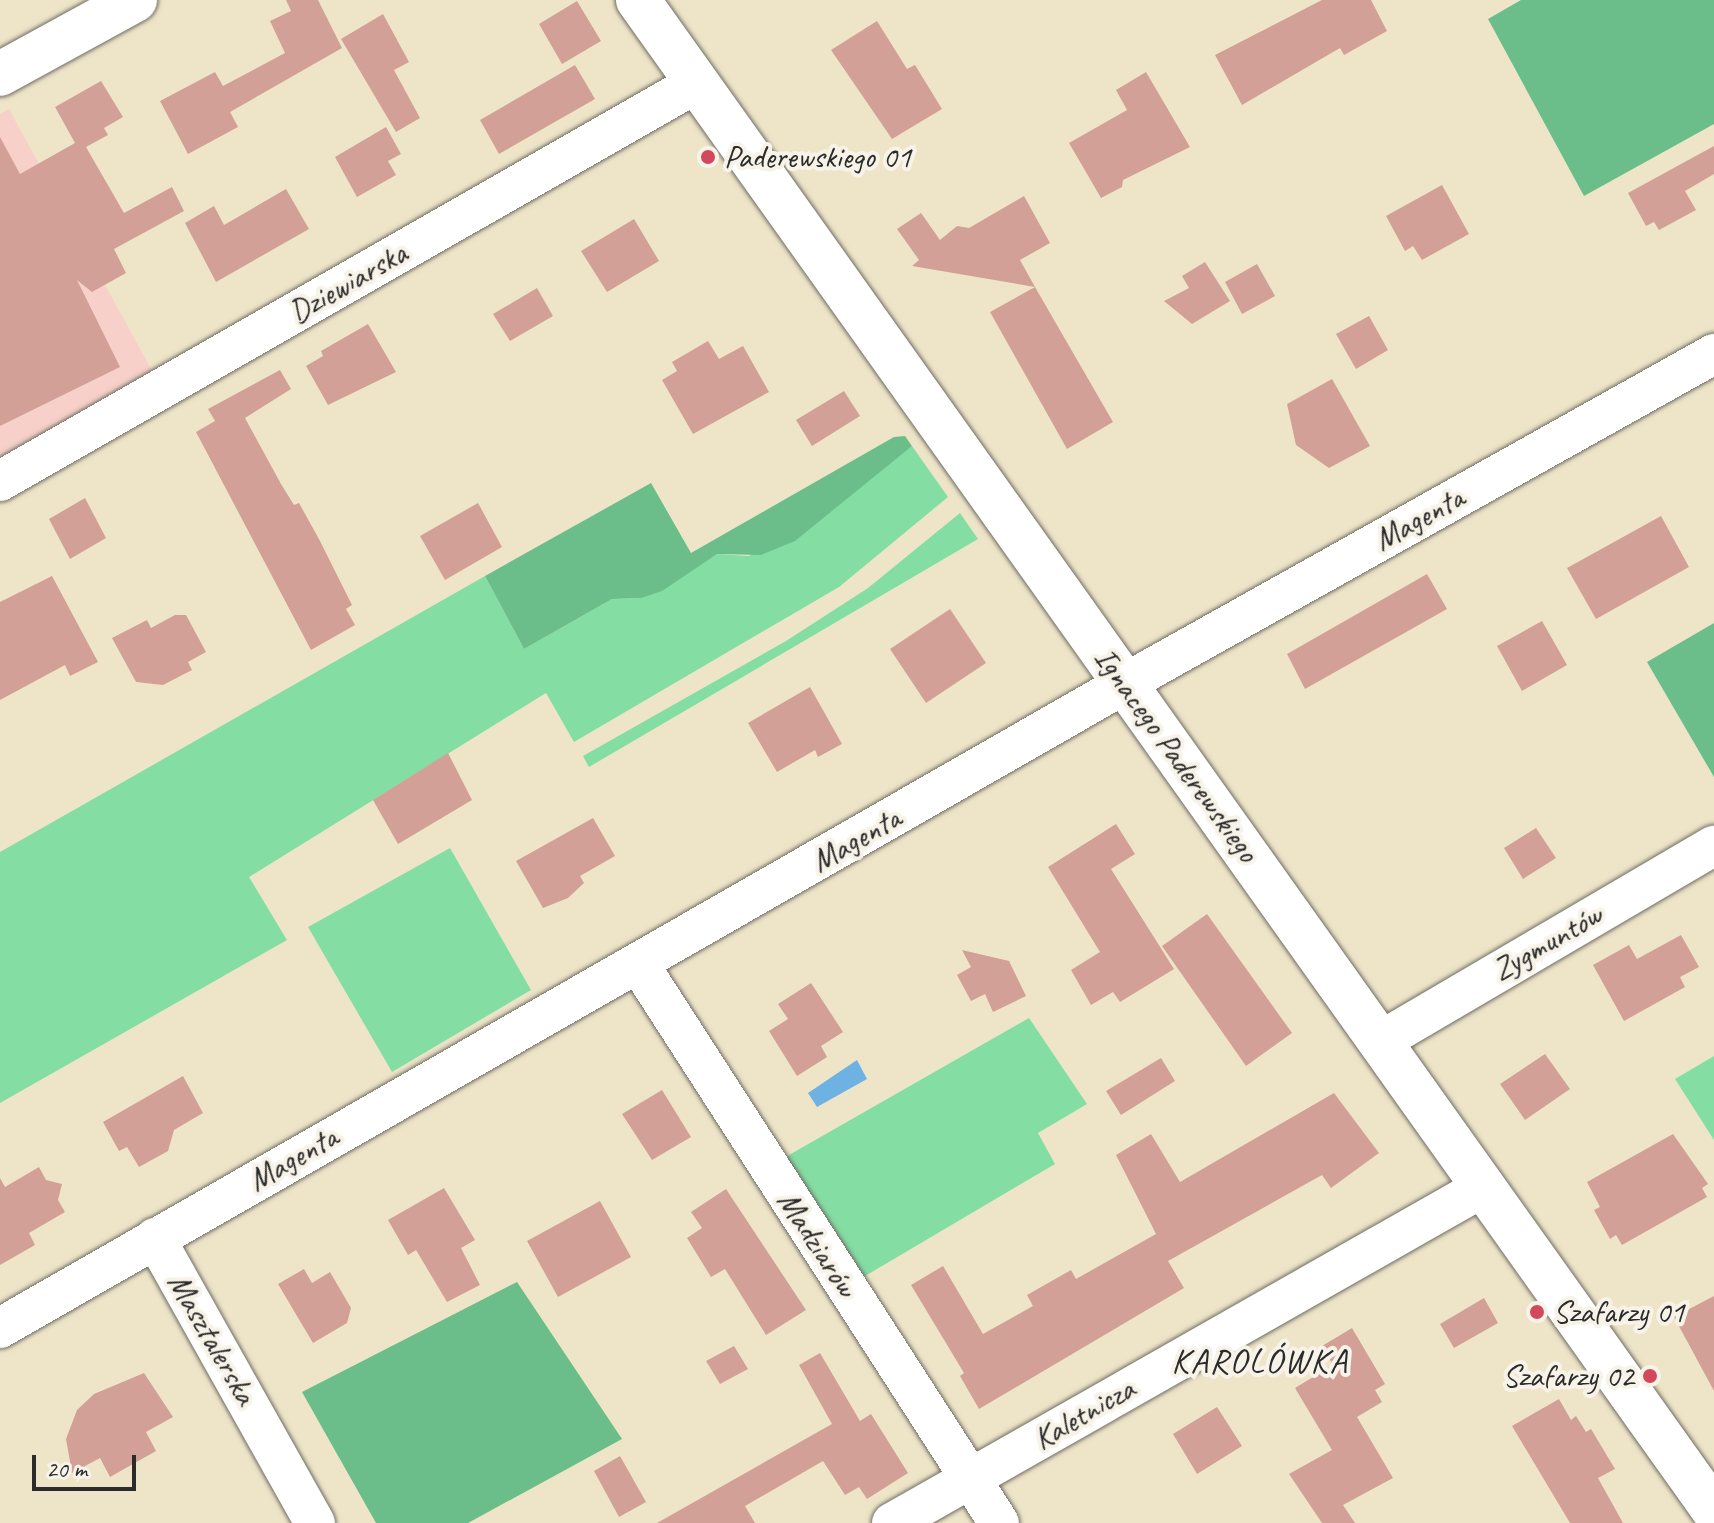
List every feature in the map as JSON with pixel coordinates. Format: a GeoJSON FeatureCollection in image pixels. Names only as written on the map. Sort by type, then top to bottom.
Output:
{"type":"FeatureCollection","features":[{"type":"Feature","properties":{"kind":"street"},"geometry":{"type":"LineString","coordinates":[[0,74],[135,0]]}},
{"type":"Feature","properties":{"kind":"street","name":"Ignacego Paderewskiego"},"geometry":{"type":"LineString","coordinates":[[638,0],[1714,1511]]}},
{"type":"Feature","properties":{"kind":"street","name":"Dziewiarska"},"geometry":{"type":"LineString","coordinates":[[0,481],[695,84]]}},
{"type":"Feature","properties":{"kind":"street","name":"Magenta"},"geometry":{"type":"LineString","coordinates":[[0,1328],[1126,685],[1714,354]]}},
{"type":"Feature","properties":{"kind":"street","name":"Zygmuntów"},"geometry":{"type":"LineString","coordinates":[[1381,1041],[1714,846]]}},
{"type":"Feature","properties":{"kind":"street","name":"Madziarów"},"geometry":{"type":"LineString","coordinates":[[638,963],[783,1194],[999,1523]]}},
{"type":"Feature","properties":{"kind":"street","name":"Kaletnicza"},"geometry":{"type":"LineString","coordinates":[[892,1523],[1485,1186]]}},
{"type":"Feature","properties":{"kind":"street","name":"Masztalerska"},"geometry":{"type":"LineString","coordinates":[[155,1238],[315,1523]]}},
{"type":"Feature","properties":{"kind":"shaded area"},"geometry":{"type":"Polygon","coordinates":[[[9,109],[155,376],[0,466],[0,114],[9,109]]]}},
{"type":"Feature","properties":{"kind":"green space"},"geometry":{"type":"Polygon","coordinates":[[[1521,0],[1714,0],[1714,124],[1584,196],[1488,19],[1521,0]]]}},
{"type":"Feature","properties":{"kind":"green space"},"geometry":{"type":"Polygon","coordinates":[[[905,436],[912,446],[795,541],[761,555],[717,554],[662,591],[641,598],[612,599],[524,649],[485,576],[651,483],[691,553],[894,437],[905,436]]]}},
{"type":"Feature","properties":{"kind":"green space"},"geometry":{"type":"Polygon","coordinates":[[[912,446],[948,497],[839,587],[574,742],[546,693],[249,877],[287,940],[0,1103],[0,852],[485,576],[524,649],[612,599],[641,598],[717,554],[749,556],[912,446]]]}},
{"type":"Feature","properties":{"kind":"green space"},"geometry":{"type":"Polygon","coordinates":[[[960,513],[978,539],[589,767],[583,756],[786,641],[868,588],[960,513]]]}},
{"type":"Feature","properties":{"kind":"green space"},"geometry":{"type":"Polygon","coordinates":[[[1714,623],[1714,777],[1647,662],[1714,623]]]}},
{"type":"Feature","properties":{"kind":"green space"},"geometry":{"type":"Polygon","coordinates":[[[450,848],[531,990],[392,1072],[308,927],[450,848]]]}},
{"type":"Feature","properties":{"kind":"green space"},"geometry":{"type":"Polygon","coordinates":[[[1029,1018],[1087,1104],[1038,1133],[1055,1164],[860,1279],[782,1159],[1029,1018]]]}},
{"type":"Feature","properties":{"kind":"green space"},"geometry":{"type":"Polygon","coordinates":[[[1714,1056],[1714,1140],[1675,1079],[1714,1056]]]}},
{"type":"Feature","properties":{"kind":"green space"},"geometry":{"type":"Polygon","coordinates":[[[517,1282],[622,1439],[468,1523],[376,1523],[302,1392],[517,1282]]]}},
{"type":"Feature","properties":{"kind":"water"},"geometry":{"type":"Polygon","coordinates":[[[857,1060],[867,1079],[817,1107],[808,1093],[857,1060]]]}},
{"type":"Feature","properties":{"kind":"building"},"geometry":{"type":"Polygon","coordinates":[[[286,0],[318,0],[342,48],[230,112],[238,127],[188,154],[160,101],[215,72],[223,86],[285,53],[270,21],[291,11],[286,0]]]}},
{"type":"Feature","properties":{"kind":"building"},"geometry":{"type":"Polygon","coordinates":[[[1322,0],[1371,0],[1387,31],[1344,55],[1340,48],[1242,105],[1215,55],[1322,0]]]}},
{"type":"Feature","properties":{"kind":"building"},"geometry":{"type":"Polygon","coordinates":[[[577,1],[601,41],[562,64],[539,24],[577,1]]]}},
{"type":"Feature","properties":{"kind":"building"},"geometry":{"type":"Polygon","coordinates":[[[383,14],[409,62],[394,70],[420,118],[396,132],[341,39],[383,14]]]}},
{"type":"Feature","properties":{"kind":"building"},"geometry":{"type":"Polygon","coordinates":[[[877,21],[907,69],[915,65],[942,109],[892,139],[831,50],[877,21]]]}},
{"type":"Feature","properties":{"kind":"building"},"geometry":{"type":"Polygon","coordinates":[[[575,65],[595,99],[499,154],[480,120],[575,65]]]}},
{"type":"Feature","properties":{"kind":"building"},"geometry":{"type":"Polygon","coordinates":[[[1146,72],[1190,147],[1123,180],[1122,187],[1101,198],[1069,143],[1127,110],[1116,90],[1146,72]]]}},
{"type":"Feature","properties":{"kind":"building"},"geometry":{"type":"Polygon","coordinates":[[[101,81],[123,117],[104,128],[108,135],[86,147],[124,213],[172,187],[184,211],[114,249],[126,273],[92,292],[77,280],[120,367],[0,426],[0,137],[20,174],[75,143],[55,107],[101,81]]]}},
{"type":"Feature","properties":{"kind":"building"},"geometry":{"type":"Polygon","coordinates":[[[386,127],[401,154],[388,161],[396,175],[357,197],[335,157],[386,127]]]}},
{"type":"Feature","properties":{"kind":"building"},"geometry":{"type":"Polygon","coordinates":[[[1714,146],[1714,174],[1685,191],[1696,210],[1659,230],[1654,222],[1646,226],[1628,193],[1714,146]]]}},
{"type":"Feature","properties":{"kind":"building"},"geometry":{"type":"Polygon","coordinates":[[[1442,185],[1469,234],[1422,260],[1413,246],[1405,251],[1386,216],[1442,185]]]}},
{"type":"Feature","properties":{"kind":"building"},"geometry":{"type":"Polygon","coordinates":[[[286,189],[309,229],[216,282],[185,223],[214,206],[224,225],[286,189]]]}},
{"type":"Feature","properties":{"kind":"building"},"geometry":{"type":"Polygon","coordinates":[[[1024,196],[1050,243],[1020,260],[1035,287],[912,266],[919,260],[897,229],[921,213],[940,240],[957,226],[969,228],[1024,196]]]}},
{"type":"Feature","properties":{"kind":"building"},"geometry":{"type":"Polygon","coordinates":[[[634,219],[659,261],[607,292],[581,251],[634,219]]]}},
{"type":"Feature","properties":{"kind":"building"},"geometry":{"type":"Polygon","coordinates":[[[1205,262],[1230,301],[1192,324],[1164,301],[1189,288],[1182,276],[1205,262]]]}},
{"type":"Feature","properties":{"kind":"building"},"geometry":{"type":"Polygon","coordinates":[[[1257,264],[1275,296],[1242,314],[1225,282],[1257,264]]]}},
{"type":"Feature","properties":{"kind":"building"},"geometry":{"type":"Polygon","coordinates":[[[1035,287],[1113,422],[1067,449],[990,312],[1035,287]]]}},
{"type":"Feature","properties":{"kind":"building"},"geometry":{"type":"Polygon","coordinates":[[[537,288],[553,316],[510,341],[493,314],[537,288]]]}},
{"type":"Feature","properties":{"kind":"building"},"geometry":{"type":"Polygon","coordinates":[[[1369,316],[1388,350],[1356,369],[1336,334],[1369,316]]]}},
{"type":"Feature","properties":{"kind":"building"},"geometry":{"type":"Polygon","coordinates":[[[368,324],[396,372],[328,405],[306,366],[323,356],[321,351],[368,324]]]}},
{"type":"Feature","properties":{"kind":"building"},"geometry":{"type":"Polygon","coordinates":[[[708,341],[719,359],[743,346],[769,392],[693,434],[662,380],[677,371],[672,362],[708,341]]]}},
{"type":"Feature","properties":{"kind":"building"},"geometry":{"type":"Polygon","coordinates":[[[280,370],[291,389],[245,418],[281,484],[294,505],[299,503],[320,541],[352,605],[346,609],[355,625],[311,650],[196,432],[215,421],[208,409],[280,370]]]}},
{"type":"Feature","properties":{"kind":"building"},"geometry":{"type":"Polygon","coordinates":[[[1332,379],[1370,446],[1329,468],[1296,445],[1287,404],[1332,379]]]}},
{"type":"Feature","properties":{"kind":"building"},"geometry":{"type":"Polygon","coordinates":[[[844,391],[860,416],[812,446],[796,420],[844,391]]]}},
{"type":"Feature","properties":{"kind":"building"},"geometry":{"type":"Polygon","coordinates":[[[85,498],[106,538],[70,559],[49,519],[85,498]]]}},
{"type":"Feature","properties":{"kind":"building"},"geometry":{"type":"Polygon","coordinates":[[[478,503],[502,547],[445,580],[420,536],[478,503]]]}},
{"type":"Feature","properties":{"kind":"building"},"geometry":{"type":"Polygon","coordinates":[[[1661,516],[1689,567],[1596,619],[1567,568],[1661,516]]]}},
{"type":"Feature","properties":{"kind":"building"},"geometry":{"type":"Polygon","coordinates":[[[1427,574],[1447,609],[1305,689],[1287,654],[1427,574]]]}},
{"type":"Feature","properties":{"kind":"building"},"geometry":{"type":"Polygon","coordinates":[[[52,576],[98,662],[70,676],[65,665],[0,700],[0,602],[52,576]]]}},
{"type":"Feature","properties":{"kind":"building"},"geometry":{"type":"Polygon","coordinates":[[[950,609],[986,663],[926,703],[890,649],[950,609]]]}},
{"type":"Feature","properties":{"kind":"building"},"geometry":{"type":"Polygon","coordinates":[[[175,615],[186,615],[206,652],[188,662],[192,670],[163,685],[136,682],[112,638],[147,620],[151,628],[175,615]]]}},
{"type":"Feature","properties":{"kind":"building"},"geometry":{"type":"Polygon","coordinates":[[[1542,621],[1567,665],[1522,691],[1497,646],[1542,621]]]}},
{"type":"Feature","properties":{"kind":"building"},"geometry":{"type":"Polygon","coordinates":[[[810,687],[842,744],[818,757],[815,750],[777,772],[748,723],[810,687]]]}},
{"type":"Feature","properties":{"kind":"building"},"geometry":{"type":"Polygon","coordinates":[[[448,753],[472,800],[398,844],[373,800],[448,753]]]}},
{"type":"Feature","properties":{"kind":"building"},"geometry":{"type":"Polygon","coordinates":[[[593,818],[615,856],[580,876],[584,883],[568,898],[543,908],[516,861],[593,818]]]}},
{"type":"Feature","properties":{"kind":"building"},"geometry":{"type":"Polygon","coordinates":[[[1116,824],[1135,854],[1111,869],[1174,969],[1120,1002],[1113,992],[1091,1005],[1071,970],[1100,952],[1048,867],[1116,824]]]}},
{"type":"Feature","properties":{"kind":"building"},"geometry":{"type":"Polygon","coordinates":[[[1536,828],[1556,858],[1523,879],[1504,848],[1536,828]]]}},
{"type":"Feature","properties":{"kind":"building"},"geometry":{"type":"Polygon","coordinates":[[[1207,914],[1292,1033],[1246,1066],[1162,946],[1207,914]]]}},
{"type":"Feature","properties":{"kind":"building"},"geometry":{"type":"Polygon","coordinates":[[[1681,935],[1699,967],[1680,977],[1685,987],[1624,1021],[1593,965],[1629,945],[1637,959],[1681,935]]]}},
{"type":"Feature","properties":{"kind":"building"},"geometry":{"type":"Polygon","coordinates":[[[962,950],[1009,961],[1026,996],[993,1012],[985,994],[971,1001],[957,975],[971,967],[962,950]]]}},
{"type":"Feature","properties":{"kind":"building"},"geometry":{"type":"Polygon","coordinates":[[[811,983],[843,1032],[821,1046],[827,1057],[797,1076],[769,1031],[788,1019],[778,1004],[811,983]]]}},
{"type":"Feature","properties":{"kind":"building"},"geometry":{"type":"Polygon","coordinates":[[[1545,1054],[1570,1089],[1525,1120],[1500,1084],[1545,1054]]]}},
{"type":"Feature","properties":{"kind":"building"},"geometry":{"type":"Polygon","coordinates":[[[1161,1058],[1175,1081],[1121,1115],[1106,1091],[1161,1058]]]}},
{"type":"Feature","properties":{"kind":"building"},"geometry":{"type":"Polygon","coordinates":[[[183,1076],[203,1113],[174,1130],[168,1151],[139,1167],[127,1147],[119,1151],[103,1122],[183,1076]]]}},
{"type":"Feature","properties":{"kind":"building"},"geometry":{"type":"Polygon","coordinates":[[[662,1090],[691,1137],[652,1160],[622,1114],[662,1090]]]}},
{"type":"Feature","properties":{"kind":"building"},"geometry":{"type":"Polygon","coordinates":[[[1334,1093],[1379,1153],[1331,1188],[1322,1175],[1168,1261],[1184,1288],[979,1409],[960,1376],[964,1373],[911,1285],[943,1266],[983,1334],[1033,1306],[1027,1295],[1071,1270],[1076,1279],[1156,1234],[1116,1155],[1151,1134],[1180,1182],[1334,1093]]]}},
{"type":"Feature","properties":{"kind":"building"},"geometry":{"type":"Polygon","coordinates":[[[1673,1134],[1708,1184],[1702,1188],[1707,1197],[1622,1245],[1616,1235],[1610,1239],[1594,1210],[1600,1207],[1587,1182],[1673,1134]]]}},
{"type":"Feature","properties":{"kind":"building"},"geometry":{"type":"Polygon","coordinates":[[[39,1167],[46,1180],[62,1184],[58,1200],[65,1212],[29,1233],[35,1245],[0,1265],[0,1178],[5,1187],[39,1167]]]}},
{"type":"Feature","properties":{"kind":"building"},"geometry":{"type":"Polygon","coordinates":[[[444,1188],[475,1240],[461,1248],[480,1285],[447,1302],[416,1250],[408,1255],[388,1220],[444,1188]]]}},
{"type":"Feature","properties":{"kind":"building"},"geometry":{"type":"Polygon","coordinates":[[[726,1189],[806,1310],[766,1335],[725,1269],[711,1277],[687,1238],[702,1228],[691,1212],[726,1189]]]}},
{"type":"Feature","properties":{"kind":"building"},"geometry":{"type":"Polygon","coordinates":[[[600,1201],[631,1257],[558,1297],[527,1241],[600,1201]]]}},
{"type":"Feature","properties":{"kind":"building"},"geometry":{"type":"Polygon","coordinates":[[[304,1269],[312,1283],[330,1272],[351,1308],[347,1323],[313,1343],[278,1284],[304,1269]]]}},
{"type":"Feature","properties":{"kind":"building"},"geometry":{"type":"Polygon","coordinates":[[[1714,1296],[1714,1391],[1674,1317],[1714,1296]]]}},
{"type":"Feature","properties":{"kind":"building"},"geometry":{"type":"Polygon","coordinates":[[[1484,1298],[1498,1323],[1454,1348],[1440,1324],[1484,1298]]]}},
{"type":"Feature","properties":{"kind":"building"},"geometry":{"type":"Polygon","coordinates":[[[1352,1328],[1385,1384],[1375,1390],[1382,1402],[1357,1417],[1393,1478],[1343,1505],[1355,1523],[1322,1523],[1289,1474],[1332,1450],[1295,1388],[1333,1365],[1322,1346],[1352,1328]]]}},
{"type":"Feature","properties":{"kind":"building"},"geometry":{"type":"Polygon","coordinates":[[[734,1346],[748,1369],[720,1384],[706,1361],[734,1346]]]}},
{"type":"Feature","properties":{"kind":"building"},"geometry":{"type":"Polygon","coordinates":[[[820,1353],[860,1421],[871,1414],[908,1473],[867,1499],[859,1487],[845,1495],[823,1461],[745,1506],[755,1523],[657,1523],[832,1424],[799,1365],[820,1353]]]}},
{"type":"Feature","properties":{"kind":"building"},"geometry":{"type":"Polygon","coordinates":[[[144,1373],[173,1417],[146,1432],[156,1451],[110,1477],[100,1458],[72,1473],[66,1439],[77,1410],[94,1394],[144,1373]]]}},
{"type":"Feature","properties":{"kind":"building"},"geometry":{"type":"Polygon","coordinates":[[[1559,1399],[1571,1420],[1576,1416],[1586,1432],[1591,1429],[1615,1469],[1598,1478],[1623,1523],[1570,1523],[1512,1426],[1559,1399]]]}},
{"type":"Feature","properties":{"kind":"building"},"geometry":{"type":"Polygon","coordinates":[[[1217,1407],[1242,1446],[1197,1474],[1173,1434],[1217,1407]]]}},
{"type":"Feature","properties":{"kind":"building"},"geometry":{"type":"Polygon","coordinates":[[[620,1456],[646,1502],[619,1517],[594,1471],[620,1456]]]}},
{"type":"Feature","properties":{"kind":"place","name":"Paderewskiego 01"},"geometry":{"type":"Point","coordinates":[708,157]}},
{"type":"Feature","properties":{"kind":"place","name":"Szafarzy 01"},"geometry":{"type":"Point","coordinates":[1537,1312]}},
{"type":"Feature","properties":{"kind":"place","name":"Szafarzy 02"},"geometry":{"type":"Point","coordinates":[1650,1376]}},
{"type":"Feature","properties":{"kind":"district","name":"KAROLÓWKA"},"geometry":{"type":"Point","coordinates":[1260,1361]}}]}
